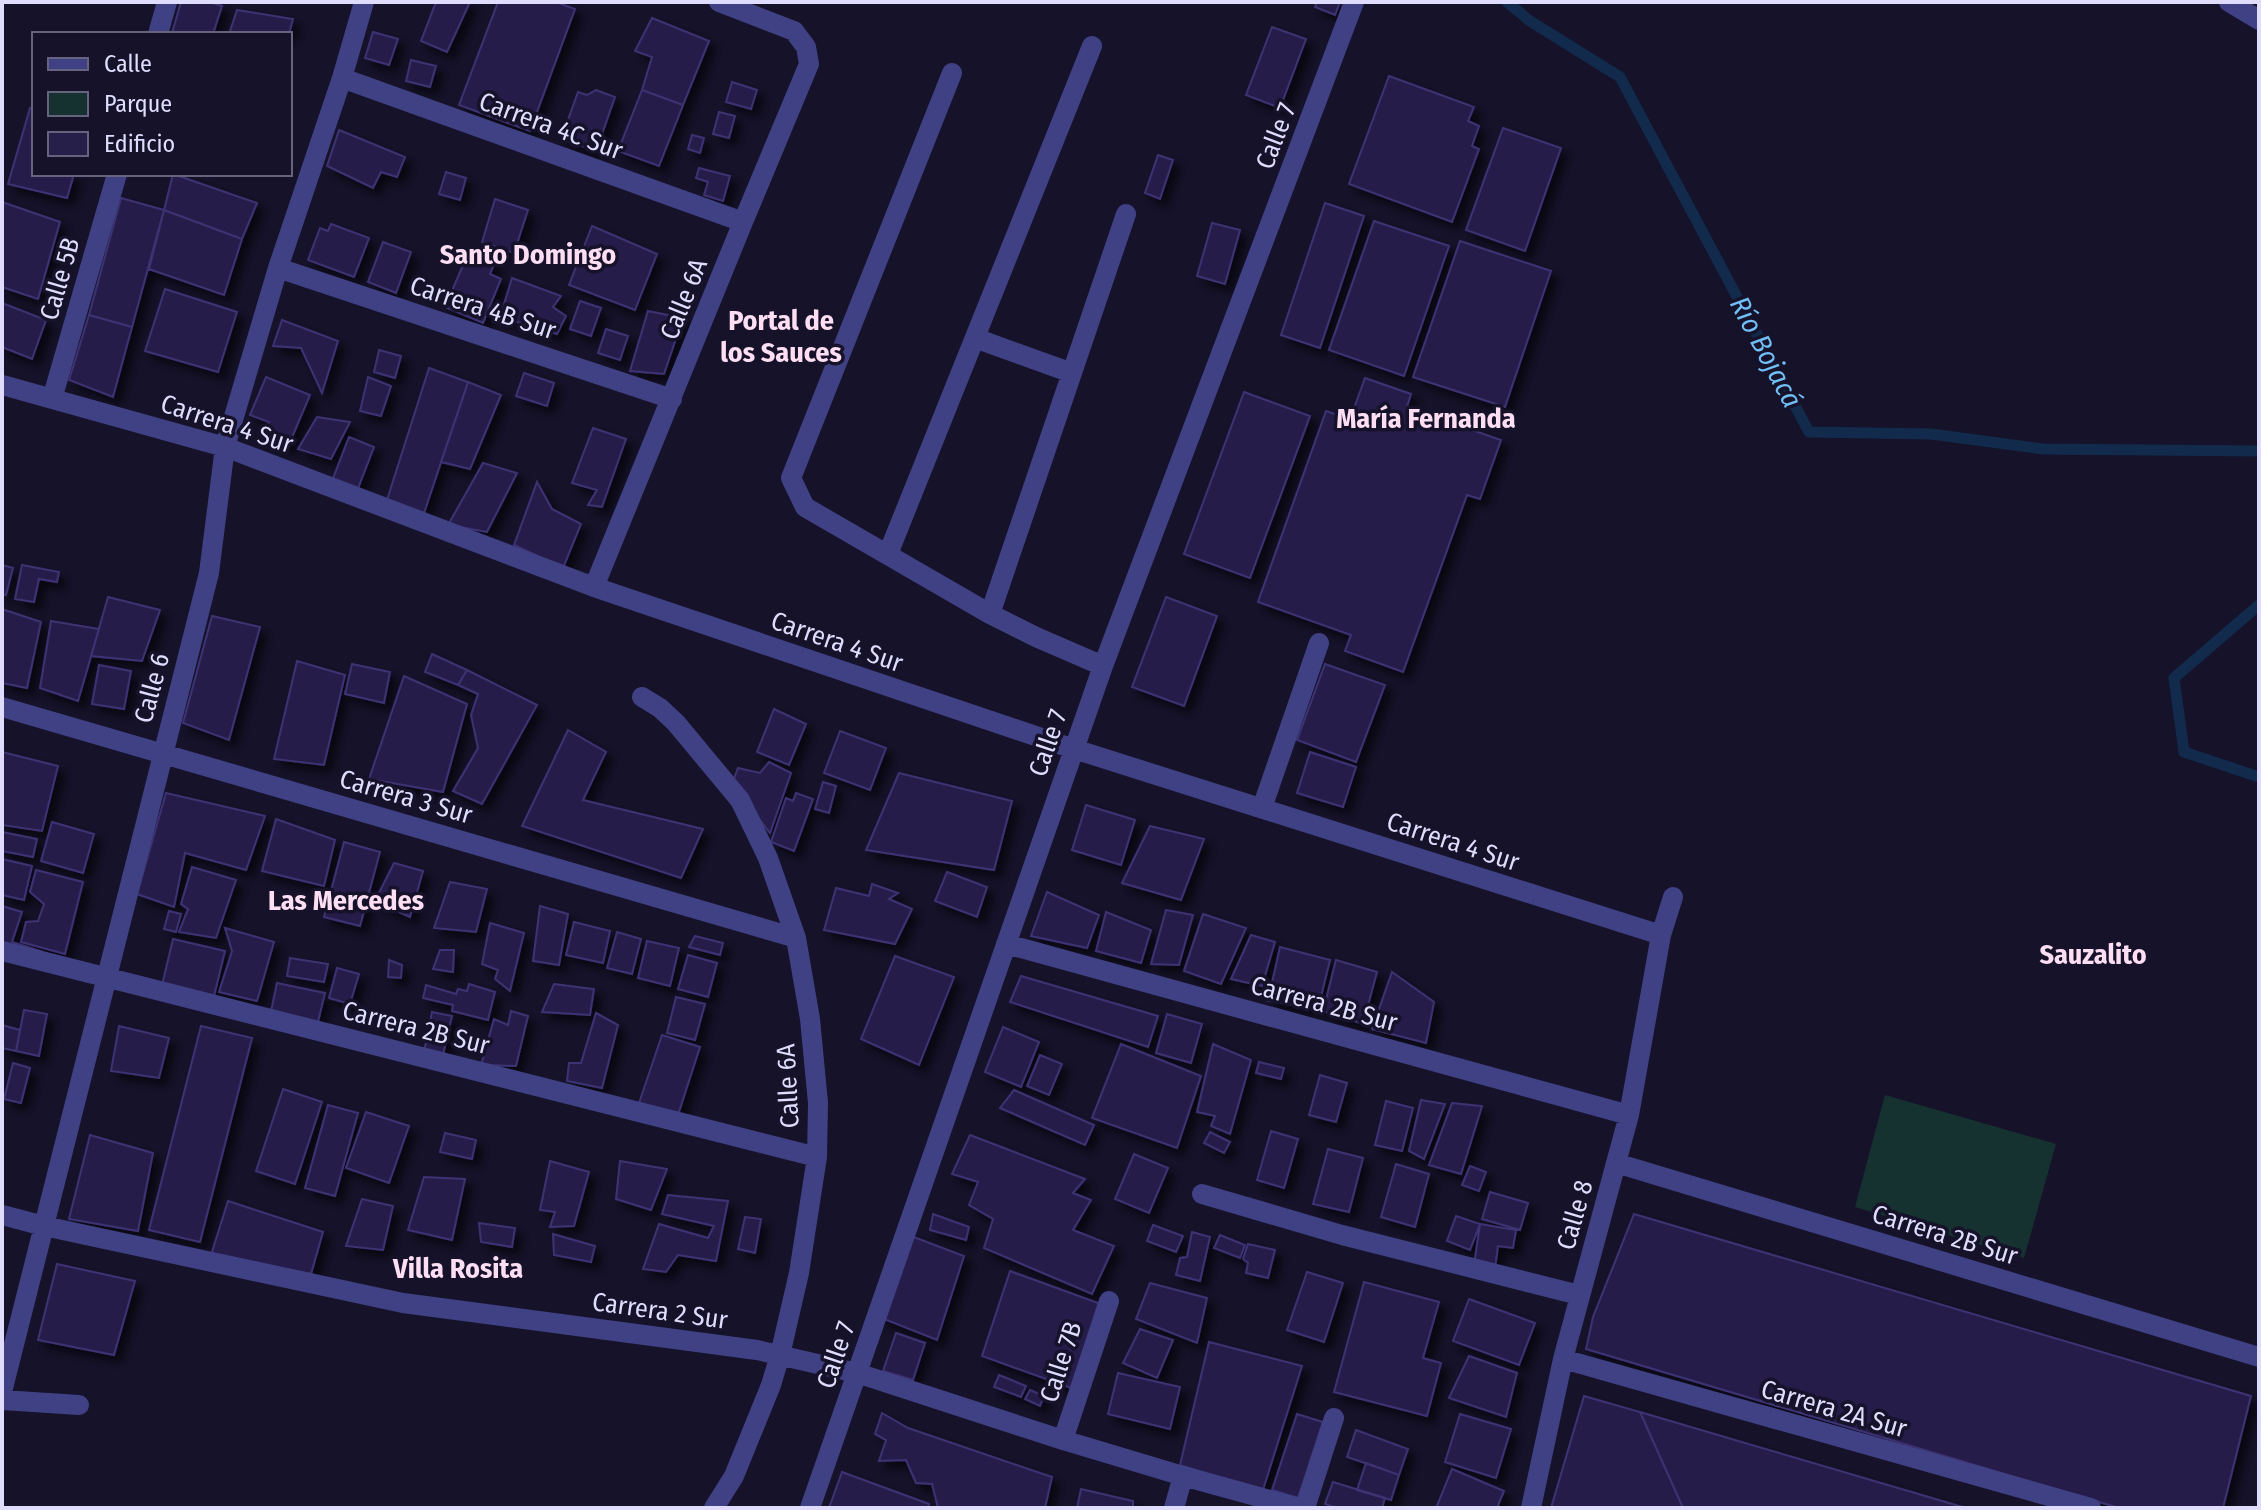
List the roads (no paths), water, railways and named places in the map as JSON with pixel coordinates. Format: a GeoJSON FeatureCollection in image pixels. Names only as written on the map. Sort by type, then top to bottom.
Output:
{"type":"FeatureCollection","features":[{"type":"Feature","properties":{"kind":"street"},"geometry":{"type":"LineString","coordinates":[[159,32],[167,2]]}},
{"type":"Feature","properties":{"kind":"street","name":"Calle 6"},"geometry":{"type":"LineString","coordinates":[[2,1392],[209,573],[225,447],[278,268],[342,78],[364,2]]}},
{"type":"Feature","properties":{"kind":"street","name":"Calle 6A"},"geometry":{"type":"LineString","coordinates":[[594,587],[809,64],[806,47],[794,31],[719,2]]}},
{"type":"Feature","properties":{"kind":"street","name":"Calle 7"},"geometry":{"type":"LineString","coordinates":[[810,1508],[1103,666],[1354,2]]}},
{"type":"Feature","properties":{"kind":"street"},"geometry":{"type":"LineString","coordinates":[[2229,2],[2259,20]]}},
{"type":"Feature","properties":{"kind":"street"},"geometry":{"type":"LineString","coordinates":[[888,554],[1092,46]]}},
{"type":"Feature","properties":{"kind":"street"},"geometry":{"type":"LineString","coordinates":[[952,73],[791,478],[805,507],[990,614],[1103,666]]}},
{"type":"Feature","properties":{"kind":"street","name":"Carrera 4C Sur"},"geometry":{"type":"LineString","coordinates":[[342,78],[743,222]]}},
{"type":"Feature","properties":{"kind":"street","name":"Calle 5B"},"geometry":{"type":"LineString","coordinates":[[52,399],[116,176]]}},
{"type":"Feature","properties":{"kind":"street"},"geometry":{"type":"LineString","coordinates":[[990,614],[1126,214]]}},
{"type":"Feature","properties":{"kind":"street","name":"Carrera 4B Sur"},"geometry":{"type":"LineString","coordinates":[[278,268],[672,399]]}},
{"type":"Feature","properties":{"kind":"street"},"geometry":{"type":"LineString","coordinates":[[975,338],[1072,373]]}},
{"type":"Feature","properties":{"kind":"street","name":"Carrera 4 Sur"},"geometry":{"type":"LineString","coordinates":[[2,385],[225,447],[594,587],[1074,749],[1661,935]]}},
{"type":"Feature","properties":{"kind":"street"},"geometry":{"type":"LineString","coordinates":[[1262,808],[1319,643]]}},
{"type":"Feature","properties":{"kind":"street","name":"Calle 6A"},"geometry":{"type":"LineString","coordinates":[[642,697],[676,723],[740,800],[768,858],[796,938],[810,1019],[818,1103],[817,1157],[799,1273],[780,1355],[734,1476],[714,1508]]}},
{"type":"Feature","properties":{"kind":"street","name":"Carrera 3 Sur"},"geometry":{"type":"LineString","coordinates":[[2,707],[796,938]]}},
{"type":"Feature","properties":{"kind":"street","name":"Calle 8"},"geometry":{"type":"LineString","coordinates":[[1531,1508],[1563,1359],[1629,1115],[1661,935],[1673,897]]}},
{"type":"Feature","properties":{"kind":"street","name":"Carrera 2B Sur"},"geometry":{"type":"LineString","coordinates":[[1006,944],[1629,1115]]}},
{"type":"Feature","properties":{"kind":"street","name":"Carrera 2B Sur"},"geometry":{"type":"LineString","coordinates":[[2,951],[817,1157]]}},
{"type":"Feature","properties":{"kind":"street","name":"Carrera 2B Sur"},"geometry":{"type":"LineString","coordinates":[[1616,1163],[2259,1357]]}},
{"type":"Feature","properties":{"kind":"street"},"geometry":{"type":"LineString","coordinates":[[1202,1194],[1342,1235],[1579,1295]]}},
{"type":"Feature","properties":{"kind":"street","name":"Carrera 2 Sur"},"geometry":{"type":"LineString","coordinates":[[2,1215],[403,1303],[780,1355],[857,1373],[1063,1440],[1302,1508]]}},
{"type":"Feature","properties":{"kind":"street","name":"Calle 7B"},"geometry":{"type":"LineString","coordinates":[[1063,1440],[1109,1301]]}},
{"type":"Feature","properties":{"kind":"street","name":"Carrera 2A Sur"},"geometry":{"type":"LineString","coordinates":[[1563,1359],[2091,1508]]}},
{"type":"Feature","properties":{"kind":"street"},"geometry":{"type":"LineString","coordinates":[[2,1400],[79,1405]]}},
{"type":"Feature","properties":{"kind":"street"},"geometry":{"type":"LineString","coordinates":[[1302,1508],[1334,1418]]}},
{"type":"Feature","properties":{"kind":"street"},"geometry":{"type":"LineString","coordinates":[[1174,1508],[1183,1476]]}},
{"type":"Feature","properties":{"kind":"waterway","name":"Río Bojacá"},"geometry":{"type":"LineString","coordinates":[[1507,2],[1530,21],[1620,77],[1809,432],[1931,434],[2043,449],[2259,451]]}},
{"type":"Feature","properties":{"kind":"waterway","name":"Río Bojacá"},"geometry":{"type":"LineString","coordinates":[[2259,605],[2174,678],[2184,752],[2259,777]]}},
{"type":"Feature","properties":{"kind":"district","name":"Santo Domingo"},"geometry":{"type":"Point","coordinates":[528,254]}},
{"type":"Feature","properties":{"kind":"district","name":"Portal de los Sauces"},"geometry":{"type":"Point","coordinates":[781,336]}},
{"type":"Feature","properties":{"kind":"district","name":"María Fernanda"},"geometry":{"type":"Point","coordinates":[1426,418]}},
{"type":"Feature","properties":{"kind":"district","name":"Las Mercedes"},"geometry":{"type":"Point","coordinates":[346,900]}},
{"type":"Feature","properties":{"kind":"district","name":"Sauzalito"},"geometry":{"type":"Point","coordinates":[2093,954]}},
{"type":"Feature","properties":{"kind":"district","name":"Villa Rosita"},"geometry":{"type":"Point","coordinates":[458,1268]}}]}
